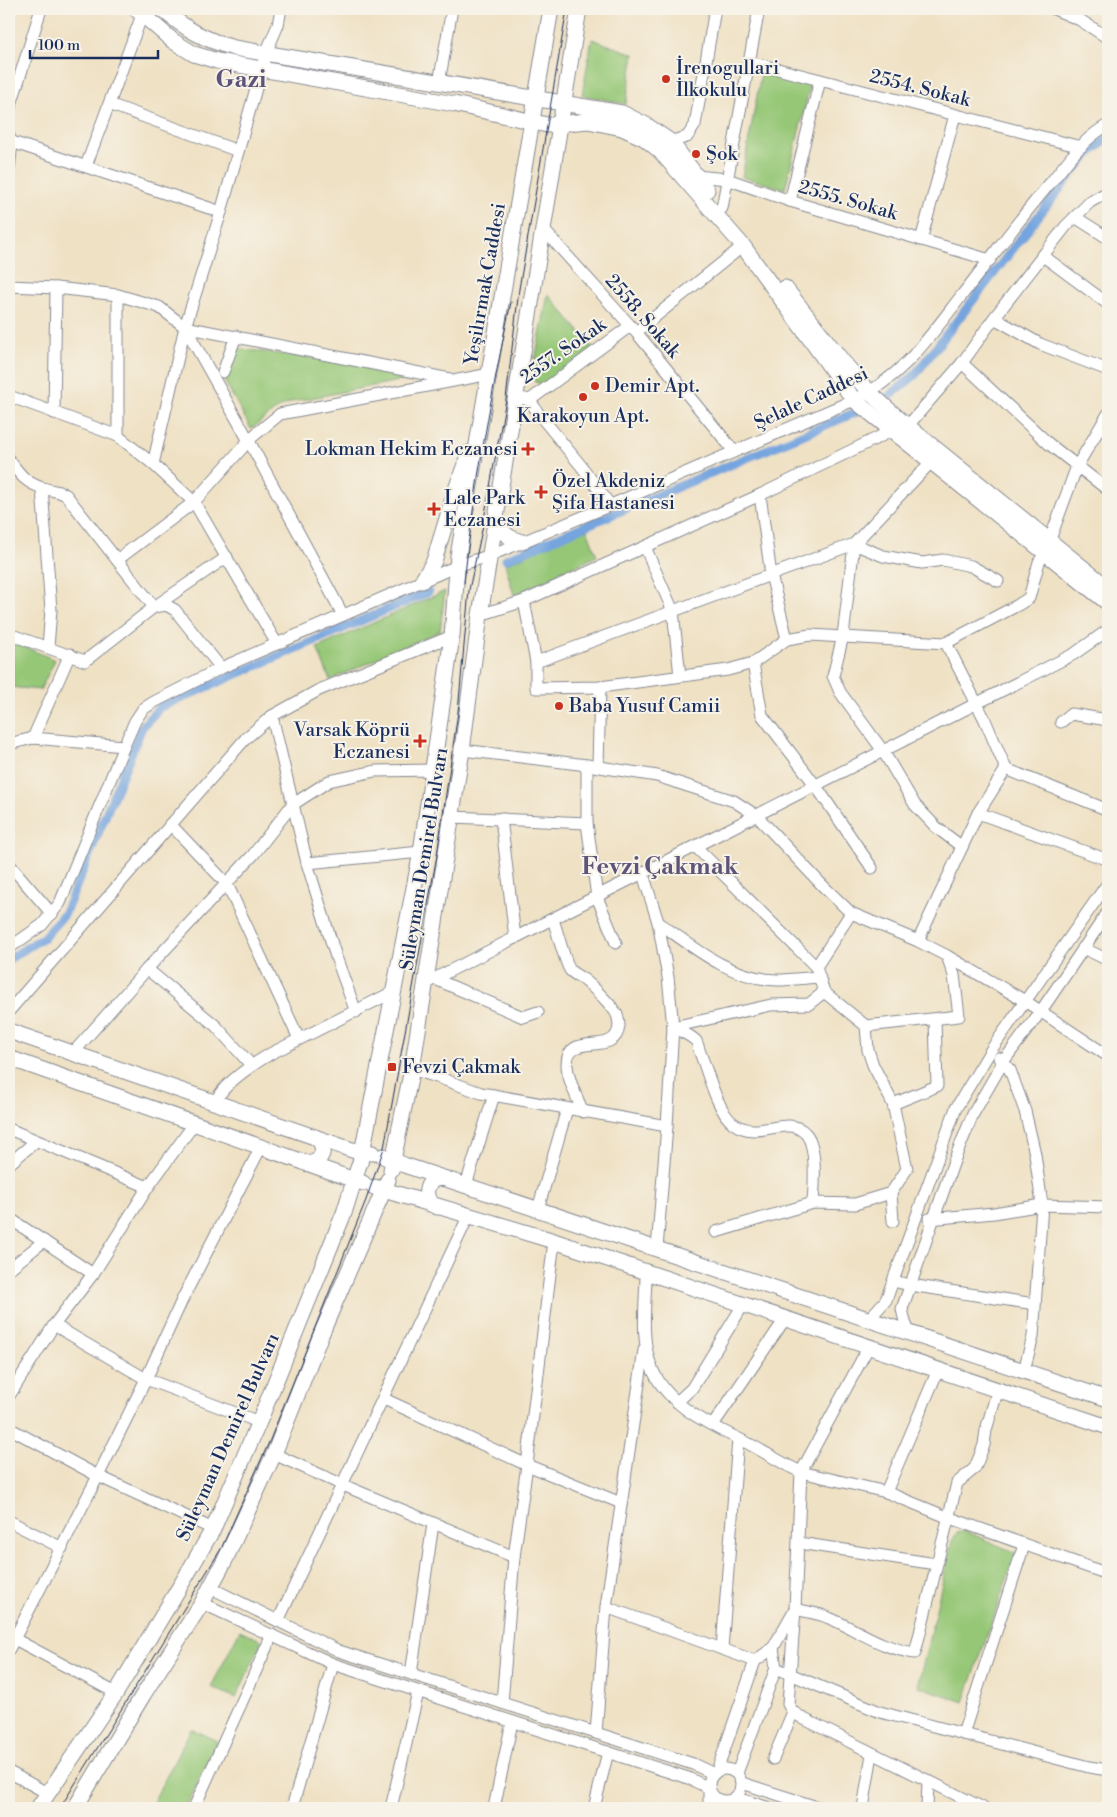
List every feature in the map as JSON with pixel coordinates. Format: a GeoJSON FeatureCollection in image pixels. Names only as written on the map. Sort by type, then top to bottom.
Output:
{"type":"FeatureCollection","features":[{"type":"Feature","properties":{"kind":"main road"},"geometry":{"type":"LineString","coordinates":[[162,9],[192,32],[212,42],[266,53],[622,113],[646,125],[696,176],[843,362],[930,462],[1048,548],[1108,588]]}},
{"type":"Feature","properties":{"kind":"main road","name":"Yeşilırmak Caddesi"},"geometry":{"type":"LineString","coordinates":[[457,566],[552,9]]}},
{"type":"Feature","properties":{"kind":"main road"},"geometry":{"type":"LineString","coordinates":[[490,554],[579,9]]}},
{"type":"Feature","properties":{"kind":"main road"},"geometry":{"type":"LineString","coordinates":[[139,12],[173,41],[194,54],[217,61],[454,104],[533,123],[547,125],[588,121],[622,128],[666,146],[743,246],[854,400],[899,427],[1048,548],[1108,603]]}},
{"type":"Feature","properties":{"kind":"main road"},"geometry":{"type":"LineString","coordinates":[[422,581],[434,561],[455,492],[483,416]]}},
{"type":"Feature","properties":{"kind":"main road"},"geometry":{"type":"LineString","coordinates":[[496,520],[501,530],[510,538],[522,542]]}},
{"type":"Feature","properties":{"kind":"main road","name":"Süleyman Demirel Bulvarı"},"geometry":{"type":"LineString","coordinates":[[75,1808],[143,1695],[211,1588],[274,1454],[320,1337],[374,1170],[412,1069],[430,981],[490,554]]}},
{"type":"Feature","properties":{"kind":"main road","name":"Süleyman Demirel Bulvarı"},"geometry":{"type":"LineString","coordinates":[[38,1808],[116,1693],[213,1529],[259,1422],[344,1213],[374,1170],[395,991],[422,852],[434,770],[452,636],[457,566]]}},
{"type":"Feature","properties":{"kind":"main road"},"geometry":{"type":"LineString","coordinates":[[9,1031],[315,1137],[437,1207],[554,1241],[1108,1427]]}},
{"type":"Feature","properties":{"kind":"main road"},"geometry":{"type":"LineString","coordinates":[[9,1058],[305,1163],[446,1179],[466,1185],[1108,1399]]}},
{"type":"Feature","properties":{"kind":"main road"},"geometry":{"type":"LineString","coordinates":[[305,1163],[314,1163],[321,1157],[323,1148],[315,1137]]}},
{"type":"Feature","properties":{"kind":"main road"},"geometry":{"type":"LineString","coordinates":[[437,1207],[429,1202],[427,1188],[437,1178],[446,1179]]}},
{"type":"Feature","properties":{"kind":"street"},"geometry":{"type":"LineString","coordinates":[[9,111],[41,9]]}},
{"type":"Feature","properties":{"kind":"street"},"geometry":{"type":"LineString","coordinates":[[153,464],[184,327],[221,212],[266,53],[278,25],[281,9]]}},
{"type":"Feature","properties":{"kind":"street"},"geometry":{"type":"LineString","coordinates":[[439,82],[452,9]]}},
{"type":"Feature","properties":{"kind":"street"},"geometry":{"type":"LineString","coordinates":[[666,146],[687,137],[695,125],[715,9]]}},
{"type":"Feature","properties":{"kind":"street"},"geometry":{"type":"LineString","coordinates":[[722,208],[759,9]]}},
{"type":"Feature","properties":{"kind":"street"},"geometry":{"type":"LineString","coordinates":[[1054,9],[1080,20],[1108,37]]}},
{"type":"Feature","properties":{"kind":"street"},"geometry":{"type":"LineString","coordinates":[[86,166],[109,104],[139,12]]}},
{"type":"Feature","properties":{"kind":"street","name":"2554. Sokak"},"geometry":{"type":"LineString","coordinates":[[750,62],[1081,147]]}},
{"type":"Feature","properties":{"kind":"street"},"geometry":{"type":"LineString","coordinates":[[790,201],[820,80]]}},
{"type":"Feature","properties":{"kind":"street"},"geometry":{"type":"LineString","coordinates":[[109,104],[238,151]]}},
{"type":"Feature","properties":{"kind":"street"},"geometry":{"type":"LineString","coordinates":[[921,240],[955,115]]}},
{"type":"Feature","properties":{"kind":"street","name":"Şelale Caddesi"},"geometry":{"type":"LineString","coordinates":[[9,948],[42,925],[60,903],[124,746],[135,721],[143,709],[221,668],[457,566],[522,542],[870,393],[900,370],[913,356],[1033,203],[1081,147],[1101,128],[1108,125]]}},
{"type":"Feature","properties":{"kind":"street"},"geometry":{"type":"LineString","coordinates":[[9,169],[10,139],[221,212]]}},
{"type":"Feature","properties":{"kind":"street","name":"2555. Sokak"},"geometry":{"type":"LineString","coordinates":[[696,176],[727,179],[790,201],[990,260]]}},
{"type":"Feature","properties":{"kind":"street"},"geometry":{"type":"LineString","coordinates":[[480,615],[524,601],[760,495],[912,421],[962,363],[1042,255],[1090,202],[1108,192]]}},
{"type":"Feature","properties":{"kind":"street"},"geometry":{"type":"LineString","coordinates":[[1075,217],[1108,238]]}},
{"type":"Feature","properties":{"kind":"street","name":"2558. Sokak"},"geometry":{"type":"LineString","coordinates":[[543,229],[633,329],[734,451]]}},
{"type":"Feature","properties":{"kind":"street","name":"2557. Sokak"},"geometry":{"type":"LineString","coordinates":[[515,397],[530,400],[633,329],[743,246]]}},
{"type":"Feature","properties":{"kind":"street"},"geometry":{"type":"LineString","coordinates":[[1042,255],[1108,304]]}},
{"type":"Feature","properties":{"kind":"street"},"geometry":{"type":"LineString","coordinates":[[9,286],[56,288],[118,295],[159,306],[184,327],[249,441],[343,615]]}},
{"type":"Feature","properties":{"kind":"street"},"geometry":{"type":"LineString","coordinates":[[54,413],[56,288]]}},
{"type":"Feature","properties":{"kind":"street"},"geometry":{"type":"LineString","coordinates":[[118,295],[118,436]]}},
{"type":"Feature","properties":{"kind":"street"},"geometry":{"type":"LineString","coordinates":[[994,318],[1040,344],[1108,370]]}},
{"type":"Feature","properties":{"kind":"street"},"geometry":{"type":"LineString","coordinates":[[184,327],[456,380]]}},
{"type":"Feature","properties":{"kind":"street"},"geometry":{"type":"LineString","coordinates":[[223,372],[236,336]]}},
{"type":"Feature","properties":{"kind":"street"},"geometry":{"type":"LineString","coordinates":[[962,363],[1049,444],[1108,490]]}},
{"type":"Feature","properties":{"kind":"street"},"geometry":{"type":"LineString","coordinates":[[118,560],[194,502],[249,441],[280,414],[490,374]]}},
{"type":"Feature","properties":{"kind":"street"},"geometry":{"type":"LineString","coordinates":[[9,396],[118,436],[153,464],[194,502],[277,644]]}},
{"type":"Feature","properties":{"kind":"street"},"geometry":{"type":"LineString","coordinates":[[530,400],[538,413],[610,505]]}},
{"type":"Feature","properties":{"kind":"street"},"geometry":{"type":"LineString","coordinates":[[524,601],[536,662],[536,688],[600,687],[728,670],[753,662],[787,639],[810,634],[946,643],[1018,606],[1029,598],[1034,586],[1039,562],[1048,548],[1077,466],[1108,414]]}},
{"type":"Feature","properties":{"kind":"street"},"geometry":{"type":"LineString","coordinates":[[9,460],[21,477],[42,488],[58,490],[66,495],[154,607]]}},
{"type":"Feature","properties":{"kind":"street"},"geometry":{"type":"LineString","coordinates":[[536,662],[854,544],[930,462]]}},
{"type":"Feature","properties":{"kind":"street"},"geometry":{"type":"LineString","coordinates":[[42,488],[51,610],[48,647]]}},
{"type":"Feature","properties":{"kind":"street"},"geometry":{"type":"LineString","coordinates":[[760,495],[771,575],[787,639]]}},
{"type":"Feature","properties":{"kind":"street"},"geometry":{"type":"LineString","coordinates":[[854,544],[883,556],[922,563],[942,560],[971,566],[998,581]]}},
{"type":"Feature","properties":{"kind":"street"},"geometry":{"type":"LineString","coordinates":[[854,544],[843,636],[833,676],[840,692],[883,751],[915,804],[936,827],[962,847]]}},
{"type":"Feature","properties":{"kind":"street"},"geometry":{"type":"LineString","coordinates":[[645,546],[673,611],[680,676]]}},
{"type":"Feature","properties":{"kind":"street"},"geometry":{"type":"LineString","coordinates":[[9,634],[70,654],[85,661],[154,607],[227,557]]}},
{"type":"Feature","properties":{"kind":"street"},"geometry":{"type":"LineString","coordinates":[[154,607],[166,605],[175,610],[221,668]]}},
{"type":"Feature","properties":{"kind":"street"},"geometry":{"type":"LineString","coordinates":[[430,981],[1074,654],[1108,630]]}},
{"type":"Feature","properties":{"kind":"street"},"geometry":{"type":"LineString","coordinates":[[9,1011],[246,738],[272,716],[319,690],[452,636]]}},
{"type":"Feature","properties":{"kind":"street"},"geometry":{"type":"LineString","coordinates":[[946,643],[977,704],[1006,769],[1108,810]]}},
{"type":"Feature","properties":{"kind":"street"},"geometry":{"type":"LineString","coordinates":[[33,738],[70,654]]}},
{"type":"Feature","properties":{"kind":"street"},"geometry":{"type":"LineString","coordinates":[[753,662],[762,715],[816,786],[872,868]]}},
{"type":"Feature","properties":{"kind":"street"},"geometry":{"type":"LineString","coordinates":[[600,687],[586,823],[597,897],[616,943]]}},
{"type":"Feature","properties":{"kind":"street"},"geometry":{"type":"LineString","coordinates":[[1061,722],[1071,714],[1108,720]]}},
{"type":"Feature","properties":{"kind":"street"},"geometry":{"type":"LineString","coordinates":[[272,716],[307,863],[336,957],[356,1012]]}},
{"type":"Feature","properties":{"kind":"street"},"geometry":{"type":"LineString","coordinates":[[9,744],[33,738],[124,746]]}},
{"type":"Feature","properties":{"kind":"street"},"geometry":{"type":"LineString","coordinates":[[462,750],[657,776],[734,801],[757,816],[822,886],[850,913],[918,941],[946,956],[1025,1001],[1108,1056]]}},
{"type":"Feature","properties":{"kind":"street"},"geometry":{"type":"LineString","coordinates":[[918,941],[978,813],[1006,769]]}},
{"type":"Feature","properties":{"kind":"street"},"geometry":{"type":"LineString","coordinates":[[73,1053],[147,969],[253,855],[292,805],[329,781],[375,771],[434,770]]}},
{"type":"Feature","properties":{"kind":"street"},"geometry":{"type":"LineString","coordinates":[[978,813],[1108,860]]}},
{"type":"Feature","properties":{"kind":"street"},"geometry":{"type":"LineString","coordinates":[[452,817],[586,823]]}},
{"type":"Feature","properties":{"kind":"street"},"geometry":{"type":"LineString","coordinates":[[500,818],[515,938]]}},
{"type":"Feature","properties":{"kind":"street"},"geometry":{"type":"LineString","coordinates":[[170,824],[227,884],[299,1039]]}},
{"type":"Feature","properties":{"kind":"street"},"geometry":{"type":"LineString","coordinates":[[696,847],[818,972],[824,992],[866,1026],[959,1016],[954,975],[946,956]]}},
{"type":"Feature","properties":{"kind":"street"},"geometry":{"type":"LineString","coordinates":[[307,863],[422,852]]}},
{"type":"Feature","properties":{"kind":"street"},"geometry":{"type":"LineString","coordinates":[[9,864],[52,914]]}},
{"type":"Feature","properties":{"kind":"street"},"geometry":{"type":"LineString","coordinates":[[643,874],[658,922],[668,977],[673,1027],[657,1249]]}},
{"type":"Feature","properties":{"kind":"street"},"geometry":{"type":"LineString","coordinates":[[869,1319],[886,1300],[956,1108],[991,1050],[1108,882]]}},
{"type":"Feature","properties":{"kind":"street"},"geometry":{"type":"LineString","coordinates":[[909,1332],[902,1309],[954,1161],[973,1114],[1003,1062],[1041,1011],[1108,912]]}},
{"type":"Feature","properties":{"kind":"street"},"geometry":{"type":"LineString","coordinates":[[818,972],[850,913]]}},
{"type":"Feature","properties":{"kind":"street"},"geometry":{"type":"LineString","coordinates":[[553,919],[570,970],[594,990],[617,1015],[619,1026],[609,1042],[580,1045],[575,1048],[568,1058],[567,1064],[572,1084],[583,1112]]}},
{"type":"Feature","properties":{"kind":"street"},"geometry":{"type":"LineString","coordinates":[[658,922],[698,951],[725,966],[750,976],[776,980],[818,972]]}},
{"type":"Feature","properties":{"kind":"street"},"geometry":{"type":"LineString","coordinates":[[1083,948],[1108,960]]}},
{"type":"Feature","properties":{"kind":"street"},"geometry":{"type":"LineString","coordinates":[[147,969],[216,1026],[251,1065]]}},
{"type":"Feature","properties":{"kind":"street"},"geometry":{"type":"LineString","coordinates":[[430,981],[523,1017],[538,1012]]}},
{"type":"Feature","properties":{"kind":"street"},"geometry":{"type":"LineString","coordinates":[[215,1103],[218,1094],[251,1065],[395,991]]}},
{"type":"Feature","properties":{"kind":"street"},"geometry":{"type":"LineString","coordinates":[[673,1027],[771,1005],[809,1004],[824,992]]}},
{"type":"Feature","properties":{"kind":"street"},"geometry":{"type":"LineString","coordinates":[[893,1104],[937,1086],[935,1019]]}},
{"type":"Feature","properties":{"kind":"street"},"geometry":{"type":"LineString","coordinates":[[866,1026],[868,1050],[873,1065],[893,1104],[907,1168],[891,1193],[893,1222]]}},
{"type":"Feature","properties":{"kind":"street"},"geometry":{"type":"LineString","coordinates":[[673,1027],[695,1041],[721,1108],[732,1123],[753,1131],[784,1125],[797,1128],[806,1134],[810,1142],[815,1175],[813,1203]]}},
{"type":"Feature","properties":{"kind":"street"},"geometry":{"type":"LineString","coordinates":[[991,1050],[1010,1070],[1025,1111],[1035,1154],[1042,1205],[1033,1337],[1024,1370]]}},
{"type":"Feature","properties":{"kind":"street"},"geometry":{"type":"LineString","coordinates":[[412,1069],[494,1096],[667,1126]]}},
{"type":"Feature","properties":{"kind":"street"},"geometry":{"type":"LineString","coordinates":[[466,1185],[494,1096]]}},
{"type":"Feature","properties":{"kind":"street"},"geometry":{"type":"LineString","coordinates":[[538,1209],[567,1109]]}},
{"type":"Feature","properties":{"kind":"street"},"geometry":{"type":"LineString","coordinates":[[9,1396],[54,1326],[92,1274],[148,1186],[194,1124]]}},
{"type":"Feature","properties":{"kind":"street"},"geometry":{"type":"LineString","coordinates":[[9,1129],[148,1186]]}},
{"type":"Feature","properties":{"kind":"street"},"geometry":{"type":"LineString","coordinates":[[9,1164],[36,1141]]}},
{"type":"Feature","properties":{"kind":"street"},"geometry":{"type":"LineString","coordinates":[[116,1693],[10,1641],[62,1548],[146,1378],[183,1298],[262,1147]]}},
{"type":"Feature","properties":{"kind":"street"},"geometry":{"type":"LineString","coordinates":[[716,1232],[813,1203],[856,1204],[891,1193]]}},
{"type":"Feature","properties":{"kind":"street"},"geometry":{"type":"LineString","coordinates":[[916,1219],[933,1220],[1042,1205],[1108,1207]]}},
{"type":"Feature","properties":{"kind":"street"},"geometry":{"type":"LineString","coordinates":[[278,1621],[384,1399],[468,1216]]}},
{"type":"Feature","properties":{"kind":"street"},"geometry":{"type":"LineString","coordinates":[[9,1218],[92,1274]]}},
{"type":"Feature","properties":{"kind":"street"},"geometry":{"type":"LineString","coordinates":[[9,1269],[44,1241]]}},
{"type":"Feature","properties":{"kind":"street"},"geometry":{"type":"LineString","coordinates":[[502,1704],[514,1557],[554,1241]]}},
{"type":"Feature","properties":{"kind":"street"},"geometry":{"type":"LineString","coordinates":[[596,1733],[606,1608],[645,1343],[646,1272]]}},
{"type":"Feature","properties":{"kind":"street"},"geometry":{"type":"LineString","coordinates":[[893,1281],[1036,1304]]}},
{"type":"Feature","properties":{"kind":"street"},"geometry":{"type":"LineString","coordinates":[[677,1402],[692,1388],[743,1305]]}},
{"type":"Feature","properties":{"kind":"street"},"geometry":{"type":"LineString","coordinates":[[713,1425],[785,1319]]}},
{"type":"Feature","properties":{"kind":"street"},"geometry":{"type":"LineString","coordinates":[[54,1326],[146,1378],[259,1422]]}},
{"type":"Feature","properties":{"kind":"street"},"geometry":{"type":"LineString","coordinates":[[645,1343],[652,1367],[663,1386],[677,1402],[695,1416],[784,1465],[801,1472],[886,1492],[948,1517],[1108,1574]]}},
{"type":"Feature","properties":{"kind":"street"},"geometry":{"type":"LineString","coordinates":[[869,1346],[801,1472],[799,1543],[788,1704],[793,1712],[872,1754],[983,1808]]}},
{"type":"Feature","properties":{"kind":"street"},"geometry":{"type":"LineString","coordinates":[[886,1492],[938,1370]]}},
{"type":"Feature","properties":{"kind":"street"},"geometry":{"type":"LineString","coordinates":[[795,1609],[828,1617],[868,1638],[903,1652],[915,1653],[957,1484],[974,1468],[984,1445],[986,1430],[998,1389]]}},
{"type":"Feature","properties":{"kind":"street"},"geometry":{"type":"LineString","coordinates":[[384,1399],[527,1465],[621,1503]]}},
{"type":"Feature","properties":{"kind":"street"},"geometry":{"type":"LineString","coordinates":[[9,1428],[98,1476],[213,1529]]}},
{"type":"Feature","properties":{"kind":"street"},"geometry":{"type":"LineString","coordinates":[[722,1650],[738,1439]]}},
{"type":"Feature","properties":{"kind":"street"},"geometry":{"type":"LineString","coordinates":[[274,1454],[433,1524],[514,1557]]}},
{"type":"Feature","properties":{"kind":"street"},"geometry":{"type":"LineString","coordinates":[[9,1521],[62,1548]]}},
{"type":"Feature","properties":{"kind":"street"},"geometry":{"type":"LineString","coordinates":[[411,1674],[433,1524]]}},
{"type":"Feature","properties":{"kind":"street"},"geometry":{"type":"LineString","coordinates":[[799,1543],[936,1564]]}},
{"type":"Feature","properties":{"kind":"street"},"geometry":{"type":"LineString","coordinates":[[963,1734],[1024,1545]]}},
{"type":"Feature","properties":{"kind":"street"},"geometry":{"type":"LineString","coordinates":[[211,1588],[339,1651],[715,1772],[727,1769],[739,1778],[820,1808]]}},
{"type":"Feature","properties":{"kind":"street"},"geometry":{"type":"LineString","coordinates":[[202,1603],[334,1664],[688,1778],[709,1789],[712,1795],[721,1801],[770,1808]]}},
{"type":"Feature","properties":{"kind":"street"},"geometry":{"type":"LineString","coordinates":[[606,1608],[755,1661]]}},
{"type":"Feature","properties":{"kind":"street"},"geometry":{"type":"LineString","coordinates":[[709,1808],[710,1779],[715,1772],[755,1661],[773,1648],[795,1609]]}},
{"type":"Feature","properties":{"kind":"street"},"geometry":{"type":"LineString","coordinates":[[194,1808],[272,1634]]}},
{"type":"Feature","properties":{"kind":"street"},"geometry":{"type":"LineString","coordinates":[[732,1802],[742,1788],[739,1778],[776,1668],[773,1648]]}},
{"type":"Feature","properties":{"kind":"street"},"geometry":{"type":"LineString","coordinates":[[292,1808],[334,1664]]}},
{"type":"Feature","properties":{"kind":"street"},"geometry":{"type":"LineString","coordinates":[[776,1668],[880,1712],[1089,1767],[1108,1770]]}},
{"type":"Feature","properties":{"kind":"street"},"geometry":{"type":"LineString","coordinates":[[391,1808],[418,1692]]}},
{"type":"Feature","properties":{"kind":"street"},"geometry":{"type":"LineString","coordinates":[[773,1758],[793,1712]]}},
{"type":"Feature","properties":{"kind":"street"},"geometry":{"type":"LineString","coordinates":[[494,1808],[512,1722]]}},
{"type":"Feature","properties":{"kind":"street"},"geometry":{"type":"LineString","coordinates":[[594,1808],[608,1752]]}},
{"type":"Feature","properties":{"kind":"street"},"geometry":{"type":"LineString","coordinates":[[862,1808],[872,1754]]}},
{"type":"Feature","properties":{"kind":"street"},"geometry":{"type":"LineString","coordinates":[[9,1772],[48,1793]]}},
{"type":"Feature","properties":{"kind":"street"},"geometry":{"type":"LineString","coordinates":[[927,1808],[928,1782]]}},
{"type":"Feature","properties":{"kind":"green space"},"geometry":{"type":"Polygon","coordinates":[[[592,39],[634,54],[626,104],[582,95],[592,39]]]}},
{"type":"Feature","properties":{"kind":"green space"},"geometry":{"type":"Polygon","coordinates":[[[761,74],[810,86],[785,189],[742,177],[761,74]]]}},
{"type":"Feature","properties":{"kind":"green space"},"geometry":{"type":"Polygon","coordinates":[[[548,294],[593,348],[547,386],[535,382],[532,376],[548,294]]]}},
{"type":"Feature","properties":{"kind":"green space"},"geometry":{"type":"Polygon","coordinates":[[[235,348],[411,371],[414,378],[291,402],[277,409],[251,429],[224,380],[235,348]]]}},
{"type":"Feature","properties":{"kind":"green space"},"geometry":{"type":"Polygon","coordinates":[[[587,529],[597,556],[514,595],[505,564],[587,529]]]}},
{"type":"Feature","properties":{"kind":"green space"},"geometry":{"type":"Polygon","coordinates":[[[445,591],[440,631],[330,680],[317,648],[445,591]]]}},
{"type":"Feature","properties":{"kind":"green space"},"geometry":{"type":"Polygon","coordinates":[[[9,640],[55,660],[40,690],[9,687],[9,640]]]}},
{"type":"Feature","properties":{"kind":"green space"},"geometry":{"type":"Polygon","coordinates":[[[965,1531],[1016,1553],[964,1702],[918,1686],[952,1541],[957,1533],[965,1531]]]}},
{"type":"Feature","properties":{"kind":"green space"},"geometry":{"type":"Polygon","coordinates":[[[240,1630],[262,1641],[236,1698],[211,1687],[240,1630]]]}},
{"type":"Feature","properties":{"kind":"green space"},"geometry":{"type":"Polygon","coordinates":[[[191,1729],[217,1741],[186,1808],[150,1808],[191,1729]]]}},
{"type":"Feature","properties":{"kind":"waterway"},"geometry":{"type":"LineString","coordinates":[[889,396],[914,376],[1072,173],[1090,153],[1108,138]]}},
{"type":"Feature","properties":{"kind":"waterway"},"geometry":{"type":"LineString","coordinates":[[506,559],[859,411]]}},
{"type":"Feature","properties":{"kind":"waterway"},"geometry":{"type":"LineString","coordinates":[[9,959],[44,937],[65,913],[142,727],[160,707],[428,592]]}},
{"type":"Feature","properties":{"kind":"tram line"},"geometry":{"type":"LineString","coordinates":[[60,1808],[221,1549],[270,1440],[366,1200],[384,1148],[437,855],[458,712],[469,590],[506,399],[519,289],[567,9]]}},
{"type":"Feature","properties":{"kind":"tram line"},"geometry":{"type":"LineString","coordinates":[[464,583],[484,442],[511,302]]}},
{"type":"Feature","properties":{"kind":"place","name":"İrenogullari İlkokulu"},"geometry":{"type":"Point","coordinates":[666,79]}},
{"type":"Feature","properties":{"kind":"place","name":"Şok"},"geometry":{"type":"Point","coordinates":[696,154]}},
{"type":"Feature","properties":{"kind":"place","name":"Demir Apt."},"geometry":{"type":"Point","coordinates":[595,386]}},
{"type":"Feature","properties":{"kind":"place","name":"Karakoyun Apt."},"geometry":{"type":"Point","coordinates":[583,397]}},
{"type":"Feature","properties":{"kind":"place","name":"Lokman Hekim Eczanesi"},"geometry":{"type":"Point","coordinates":[528,449]}},
{"type":"Feature","properties":{"kind":"place","name":"Özel Akdeniz Şifa Hastanesi"},"geometry":{"type":"Point","coordinates":[541,492]}},
{"type":"Feature","properties":{"kind":"place","name":"Lale Park Eczanesi"},"geometry":{"type":"Point","coordinates":[434,509]}},
{"type":"Feature","properties":{"kind":"place","name":"Baba Yusuf Camii"},"geometry":{"type":"Point","coordinates":[559,706]}},
{"type":"Feature","properties":{"kind":"place","name":"Varsak Köprü Eczanesi"},"geometry":{"type":"Point","coordinates":[420,741]}},
{"type":"Feature","properties":{"kind":"place","name":"Fevzi Çakmak"},"geometry":{"type":"Point","coordinates":[392,1067]}},
{"type":"Feature","properties":{"kind":"district","name":"Gazi"},"geometry":{"type":"Point","coordinates":[241,80]}},
{"type":"Feature","properties":{"kind":"district","name":"Fevzi Çakmak"},"geometry":{"type":"Point","coordinates":[660,867]}}]}
